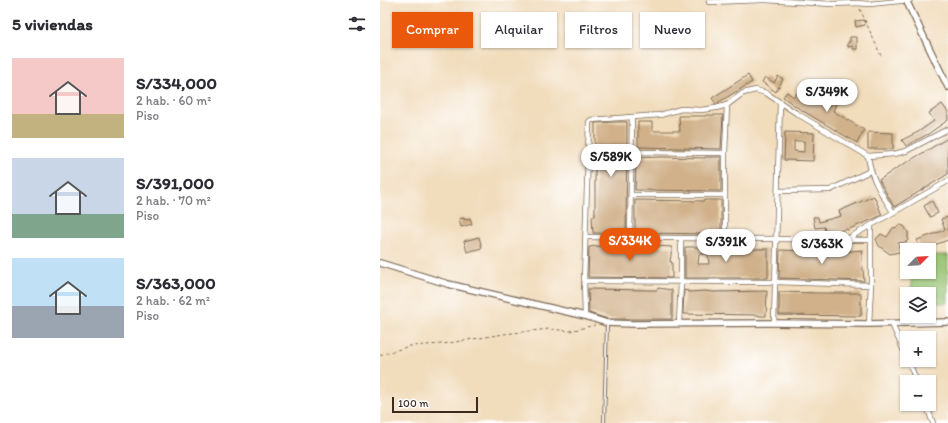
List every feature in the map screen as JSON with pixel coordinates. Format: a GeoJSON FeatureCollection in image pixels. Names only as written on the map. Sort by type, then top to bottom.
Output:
{"type":"FeatureCollection","features":[{"type":"Feature","properties":{"kind":"street"},"geometry":{"type":"LineString","coordinates":[[709,2],[764,0],[832,4],[857,2],[870,4],[907,0],[948,87]]}},
{"type":"Feature","properties":{"kind":"street"},"geometry":{"type":"LineString","coordinates":[[585,316],[584,281],[590,120],[660,115],[681,109],[700,110],[716,108],[727,105],[743,93],[756,90],[766,93],[796,113],[868,156],[894,154],[906,151],[948,130]]}},
{"type":"Feature","properties":{"kind":"street"},"geometry":{"type":"LineString","coordinates":[[774,323],[780,102]]}},
{"type":"Feature","properties":{"kind":"street"},"geometry":{"type":"LineString","coordinates":[[725,238],[725,153],[727,105]]}},
{"type":"Feature","properties":{"kind":"street"},"geometry":{"type":"LineString","coordinates":[[630,238],[632,117]]}},
{"type":"Feature","properties":{"kind":"street"},"geometry":{"type":"LineString","coordinates":[[631,152],[725,153]]}},
{"type":"Feature","properties":{"kind":"street"},"geometry":{"type":"LineString","coordinates":[[868,156],[870,171],[874,181],[893,212]]}},
{"type":"Feature","properties":{"kind":"street"},"geometry":{"type":"LineString","coordinates":[[778,191],[830,190],[870,171]]}},
{"type":"Feature","properties":{"kind":"street"},"geometry":{"type":"LineString","coordinates":[[846,240],[948,181]]}},
{"type":"Feature","properties":{"kind":"street"},"geometry":{"type":"LineString","coordinates":[[631,195],[725,196]]}},
{"type":"Feature","properties":{"kind":"street"},"geometry":{"type":"LineString","coordinates":[[869,324],[871,285],[871,225]]}},
{"type":"Feature","properties":{"kind":"street"},"geometry":{"type":"LineString","coordinates":[[586,237],[871,240]]}},
{"type":"Feature","properties":{"kind":"street"},"geometry":{"type":"LineString","coordinates":[[679,324],[681,238]]}},
{"type":"Feature","properties":{"kind":"street"},"geometry":{"type":"LineString","coordinates":[[380,263],[448,284],[585,316],[607,323],[892,324],[948,322]]}},
{"type":"Feature","properties":{"kind":"street"},"geometry":{"type":"LineString","coordinates":[[584,281],[775,282],[871,285]]}},
{"type":"Feature","properties":{"kind":"street"},"geometry":{"type":"LineString","coordinates":[[892,324],[900,343]]}},
{"type":"Feature","properties":{"kind":"street"},"geometry":{"type":"LineString","coordinates":[[929,411],[933,423]]}},
{"type":"Feature","properties":{"kind":"lane"},"geometry":{"type":"LineString","coordinates":[[604,423],[607,323]]}},
{"type":"Feature","properties":{"kind":"path"},"geometry":{"type":"LineString","coordinates":[[857,2],[881,56]]}},
{"type":"Feature","properties":{"kind":"path"},"geometry":{"type":"LineString","coordinates":[[380,356],[410,346],[443,344],[504,334],[549,329],[570,330],[607,323]]}},
{"type":"Feature","properties":{"kind":"green space"},"geometry":{"type":"Polygon","coordinates":[[[936,255],[948,255],[948,303],[936,303],[936,287],[912,287],[911,279],[936,279],[936,255]]]}},
{"type":"Feature","properties":{"kind":"building"},"geometry":{"type":"Polygon","coordinates":[[[864,20],[865,25],[856,27],[855,21],[864,20]]]}},
{"type":"Feature","properties":{"kind":"building"},"geometry":{"type":"Polygon","coordinates":[[[850,37],[857,37],[857,49],[853,49],[853,46],[848,47],[850,37]]]}},
{"type":"Feature","properties":{"kind":"building"},"geometry":{"type":"Polygon","coordinates":[[[748,75],[752,82],[716,104],[712,98],[748,75]]]}},
{"type":"Feature","properties":{"kind":"building"},"geometry":{"type":"Polygon","coordinates":[[[778,76],[783,79],[776,92],[762,82],[765,77],[774,83],[778,76]]]}},
{"type":"Feature","properties":{"kind":"building"},"geometry":{"type":"Polygon","coordinates":[[[842,86],[851,90],[846,100],[839,97],[833,111],[864,130],[857,143],[798,108],[783,97],[787,92],[794,97],[799,90],[828,109],[835,93],[838,95],[842,86]]]}},
{"type":"Feature","properties":{"kind":"building"},"geometry":{"type":"Polygon","coordinates":[[[942,104],[948,112],[948,120],[928,134],[906,146],[902,140],[918,132],[934,121],[929,113],[942,104]]]}},
{"type":"Feature","properties":{"kind":"building"},"geometry":{"type":"Polygon","coordinates":[[[723,115],[721,149],[638,147],[638,122],[652,122],[652,131],[680,131],[679,116],[723,115]]]}},
{"type":"Feature","properties":{"kind":"building"},"geometry":{"type":"Polygon","coordinates":[[[627,122],[626,233],[593,233],[592,216],[595,216],[595,123],[627,122]]]}},
{"type":"Feature","properties":{"kind":"building"},"geometry":{"type":"Polygon","coordinates":[[[785,132],[814,133],[813,161],[784,160],[785,132]],[[794,141],[794,151],[804,152],[804,141],[794,141]]]}},
{"type":"Feature","properties":{"kind":"building"},"geometry":{"type":"Polygon","coordinates":[[[868,132],[893,133],[893,149],[868,149],[868,132]]]}},
{"type":"Feature","properties":{"kind":"building"},"geometry":{"type":"Polygon","coordinates":[[[948,138],[948,174],[894,207],[879,180],[948,138]]]}},
{"type":"Feature","properties":{"kind":"building"},"geometry":{"type":"Polygon","coordinates":[[[721,157],[721,191],[635,190],[636,158],[721,157]]]}},
{"type":"Feature","properties":{"kind":"building"},"geometry":{"type":"Polygon","coordinates":[[[874,196],[882,215],[847,230],[826,234],[824,227],[815,228],[813,217],[818,217],[819,222],[841,216],[839,211],[874,196]]]}},
{"type":"Feature","properties":{"kind":"building"},"geometry":{"type":"Polygon","coordinates":[[[635,200],[721,200],[721,234],[635,233],[635,200]]]}},
{"type":"Feature","properties":{"kind":"building"},"geometry":{"type":"Polygon","coordinates":[[[932,201],[938,213],[930,217],[924,206],[932,201]]]}},
{"type":"Feature","properties":{"kind":"building"},"geometry":{"type":"Polygon","coordinates":[[[948,217],[948,240],[936,244],[936,243],[918,243],[917,240],[945,230],[941,219],[948,217]]]}},
{"type":"Feature","properties":{"kind":"building"},"geometry":{"type":"Polygon","coordinates":[[[464,218],[465,220],[470,218],[472,224],[461,227],[459,219],[464,218]]]}},
{"type":"Feature","properties":{"kind":"building"},"geometry":{"type":"Polygon","coordinates":[[[900,225],[904,226],[908,232],[908,240],[906,242],[898,243],[900,249],[899,252],[890,254],[879,246],[876,239],[881,234],[887,237],[893,228],[900,225]]]}},
{"type":"Feature","properties":{"kind":"building"},"geometry":{"type":"Polygon","coordinates":[[[479,237],[482,248],[467,252],[464,241],[479,237]]]}},
{"type":"Feature","properties":{"kind":"building"},"geometry":{"type":"Polygon","coordinates":[[[597,246],[612,248],[648,246],[672,247],[670,262],[672,262],[672,278],[588,277],[589,247],[597,246]]]}},
{"type":"Feature","properties":{"kind":"building"},"geometry":{"type":"Polygon","coordinates":[[[685,247],[707,249],[768,249],[768,278],[685,278],[685,247]],[[699,254],[698,264],[709,264],[708,254],[699,254]]]}},
{"type":"Feature","properties":{"kind":"building"},"geometry":{"type":"Polygon","coordinates":[[[780,250],[838,252],[863,250],[862,258],[864,281],[779,278],[780,250]]]}},
{"type":"Feature","properties":{"kind":"building"},"geometry":{"type":"Polygon","coordinates":[[[658,288],[672,290],[672,319],[608,319],[589,313],[588,289],[657,290],[658,288]]]}},
{"type":"Feature","properties":{"kind":"building"},"geometry":{"type":"Polygon","coordinates":[[[684,290],[688,292],[767,291],[766,316],[683,314],[684,290]]]}},
{"type":"Feature","properties":{"kind":"building"},"geometry":{"type":"Polygon","coordinates":[[[779,292],[861,293],[861,316],[779,315],[779,292]]]}}]}
